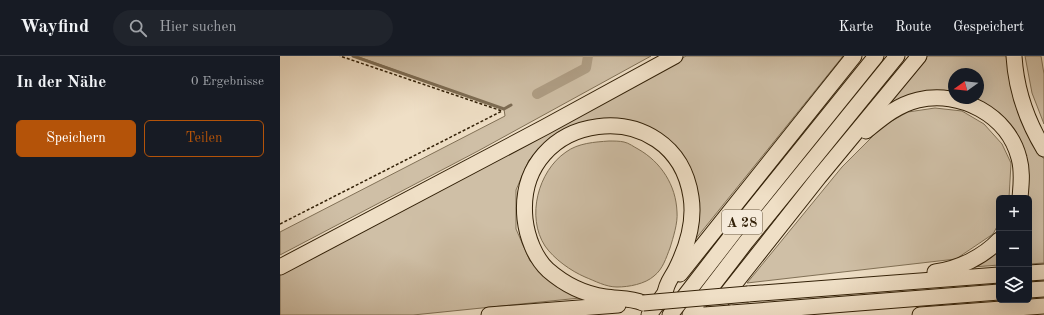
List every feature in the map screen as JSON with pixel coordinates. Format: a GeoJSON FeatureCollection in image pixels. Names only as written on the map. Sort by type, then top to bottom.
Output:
{"type":"FeatureCollection","features":[{"type":"Feature","properties":{"kind":"highway"},"geometry":{"type":"LineString","coordinates":[[280,266],[545,127],[675,56]]}},
{"type":"Feature","properties":{"kind":"highway"},"geometry":{"type":"LineString","coordinates":[[646,309],[665,294],[854,56]]}},
{"type":"Feature","properties":{"kind":"highway","name":"A 28"},"geometry":{"type":"LineString","coordinates":[[670,315],[753,207],[876,56]]}},
{"type":"Feature","properties":{"kind":"highway","name":"A 28"},"geometry":{"type":"LineString","coordinates":[[690,315],[746,242],[897,56]]}},
{"type":"Feature","properties":{"kind":"highway"},"geometry":{"type":"LineString","coordinates":[[710,315],[819,177],[919,56]]}},
{"type":"Feature","properties":{"kind":"highway"},"geometry":{"type":"LineString","coordinates":[[1014,56],[1019,92],[1027,115],[1044,149]]}},
{"type":"Feature","properties":{"kind":"highway"},"geometry":{"type":"LineString","coordinates":[[819,177],[829,173],[864,132],[886,114],[901,106],[919,100],[938,98],[960,100],[976,107],[1003,128],[1014,146],[1022,172],[1020,195]]}},
{"type":"Feature","properties":{"kind":"highway"},"geometry":{"type":"LineString","coordinates":[[646,309],[636,300],[592,294],[563,281],[548,270],[536,254],[530,241],[526,225],[524,206],[526,187],[534,167],[546,151],[558,140],[582,129],[597,125],[616,125],[635,129],[661,143],[676,157],[689,184],[692,198],[692,214],[690,233],[677,267],[666,284],[665,294]]}},
{"type":"Feature","properties":{"kind":"highway"},"geometry":{"type":"LineString","coordinates":[[867,284],[880,278],[948,269],[980,255],[996,242]]}},
{"type":"Feature","properties":{"kind":"highway"},"geometry":{"type":"LineString","coordinates":[[1032,273],[1044,272]]}},
{"type":"Feature","properties":{"kind":"highway"},"geometry":{"type":"LineString","coordinates":[[489,315],[646,309],[748,294],[996,275]]}},
{"type":"Feature","properties":{"kind":"highway"},"geometry":{"type":"LineString","coordinates":[[1032,290],[1044,289]]}},
{"type":"Feature","properties":{"kind":"highway"},"geometry":{"type":"LineString","coordinates":[[704,315],[996,292]]}},
{"type":"Feature","properties":{"kind":"highway"},"geometry":{"type":"LineString","coordinates":[[920,315],[1044,306]]}},
{"type":"Feature","properties":{"kind":"path"},"geometry":{"type":"LineString","coordinates":[[280,224],[502,111],[340,56]]}},
{"type":"Feature","properties":{"kind":"shaded area"},"geometry":{"type":"Polygon","coordinates":[[[356,56],[651,56],[478,151],[280,255],[280,232],[505,116],[504,109],[356,56]]]}},
{"type":"Feature","properties":{"kind":"shaded area"},"geometry":{"type":"Polygon","coordinates":[[[686,56],[843,56],[694,241],[696,195],[636,123],[618,119],[594,121],[574,126],[553,137],[529,160],[516,190],[516,229],[530,261],[561,288],[580,298],[413,315],[280,315],[280,273],[686,56]]]}},
{"type":"Feature","properties":{"kind":"shaded area"},"geometry":{"type":"Polygon","coordinates":[[[927,56],[1009,56],[1038,150],[1044,159],[1044,263],[1032,264],[1032,195],[1025,195],[1023,157],[974,104],[984,104],[984,68],[948,68],[948,95],[885,107],[927,56]]]}},
{"type":"Feature","properties":{"kind":"shaded area"},"geometry":{"type":"Polygon","coordinates":[[[1025,56],[1041,56],[1044,74],[1044,124],[1032,93],[1025,56]]]}},
{"type":"Feature","properties":{"kind":"shaded area"},"geometry":{"type":"Polygon","coordinates":[[[935,108],[962,111],[984,124],[1002,144],[1011,163],[1009,195],[996,195],[996,228],[993,234],[956,259],[747,283],[842,167],[884,125],[908,112],[935,108]]]}},
{"type":"Feature","properties":{"kind":"shaded area"},"geometry":{"type":"Polygon","coordinates":[[[609,141],[621,141],[628,143],[646,154],[654,161],[666,175],[674,193],[677,216],[670,248],[662,267],[657,273],[642,283],[617,287],[601,284],[563,264],[545,246],[539,234],[536,222],[538,195],[542,182],[556,160],[566,152],[576,147],[609,141]]]}},
{"type":"Feature","properties":{"kind":"shaded area"},"geometry":{"type":"Polygon","coordinates":[[[996,250],[996,265],[973,267],[996,250]]]}},
{"type":"Feature","properties":{"kind":"waterway"},"geometry":{"type":"LineString","coordinates":[[353,56],[504,109],[511,105]]}},
{"type":"Feature","properties":{"kind":"waterway"},"geometry":{"type":"LineString","coordinates":[[537,94],[586,68],[588,56]]}}]}
